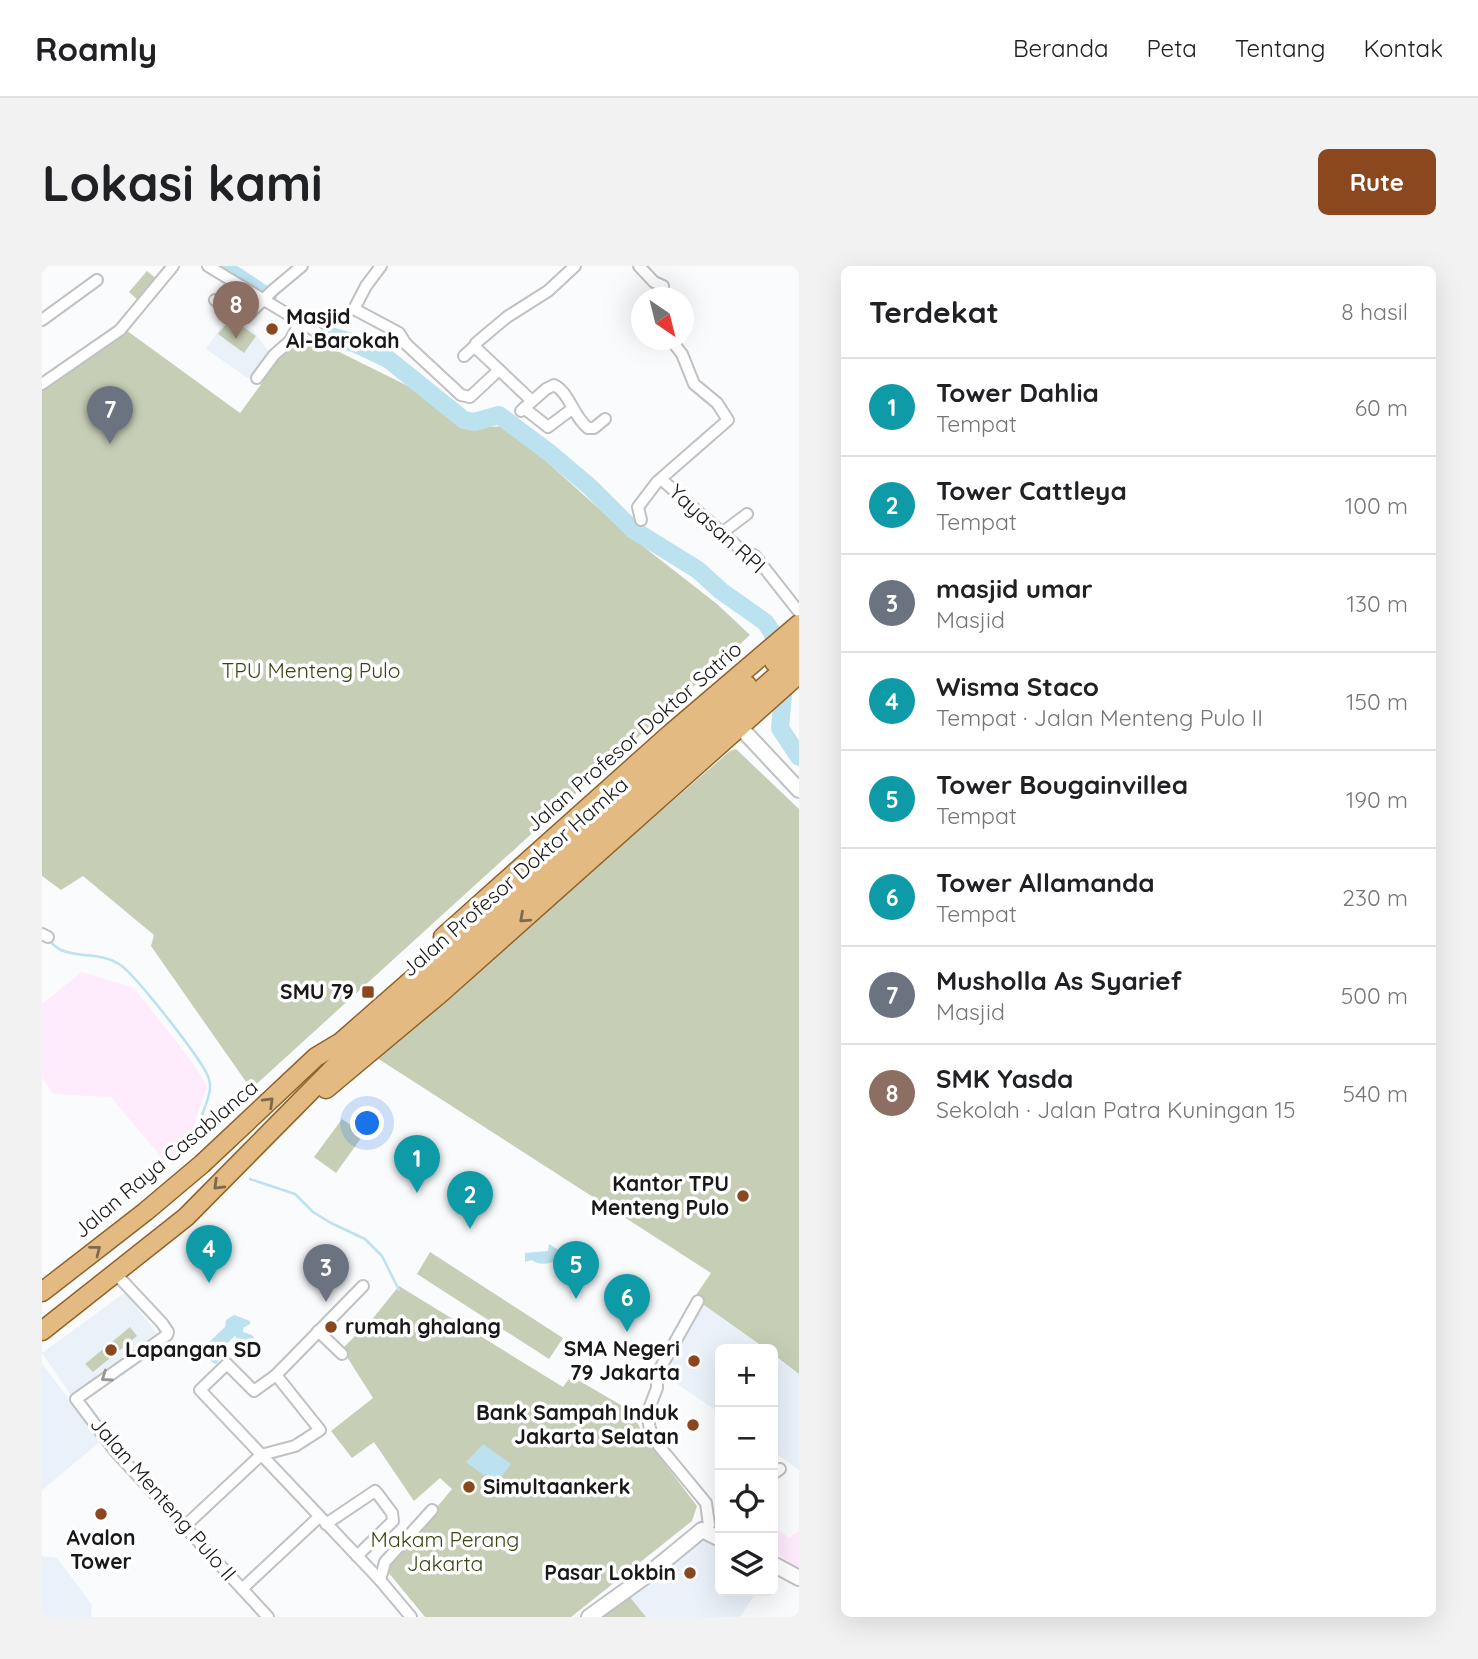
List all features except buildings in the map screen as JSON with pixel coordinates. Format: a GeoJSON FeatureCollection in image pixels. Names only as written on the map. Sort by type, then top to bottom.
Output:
{"type":"FeatureCollection","features":[{"type":"Feature","properties":{"kind":"main road","name":"Jalan Profesor Doktor Satrio"},"geometry":{"type":"LineString","coordinates":[[316,1057],[329,1039],[375,997],[679,726],[799,624]]}},
{"type":"Feature","properties":{"kind":"main road","name":"Jalan Profesor Doktor Hamka"},"geometry":{"type":"LineString","coordinates":[[267,1138],[356,1037],[799,640]]}},
{"type":"Feature","properties":{"kind":"main road","name":"Jalan Profesor Doktor Hamka"},"geometry":{"type":"LineString","coordinates":[[316,1057],[356,1037],[799,656]]}},
{"type":"Feature","properties":{"kind":"main road"},"geometry":{"type":"LineString","coordinates":[[42,1331],[186,1217],[267,1138],[442,992],[799,674]]}},
{"type":"Feature","properties":{"kind":"main road","name":"Jalan Raya Casablanca"},"geometry":{"type":"LineString","coordinates":[[42,1292],[202,1164],[316,1057]]}},
{"type":"Feature","properties":{"kind":"street"},"geometry":{"type":"LineString","coordinates":[[44,379],[120,330],[173,266]]}},
{"type":"Feature","properties":{"kind":"street"},"geometry":{"type":"LineString","coordinates":[[208,266],[267,297],[317,332]]}},
{"type":"Feature","properties":{"kind":"street"},"geometry":{"type":"LineString","coordinates":[[215,300],[246,317],[302,266]]}},
{"type":"Feature","properties":{"kind":"street"},"geometry":{"type":"LineString","coordinates":[[381,266],[366,285],[354,309],[399,333],[406,344],[461,395],[470,397],[499,370]]}},
{"type":"Feature","properties":{"kind":"street"},"geometry":{"type":"LineString","coordinates":[[464,356],[489,330],[506,317],[536,301],[575,266]]}},
{"type":"Feature","properties":{"kind":"street"},"geometry":{"type":"LineString","coordinates":[[639,266],[662,287]]}},
{"type":"Feature","properties":{"kind":"street"},"geometry":{"type":"LineString","coordinates":[[42,320],[97,280]]}},
{"type":"Feature","properties":{"kind":"street"},"geometry":{"type":"LineString","coordinates":[[257,378],[274,355],[290,341],[300,322]]}},
{"type":"Feature","properties":{"kind":"street"},"geometry":{"type":"LineString","coordinates":[[476,345],[499,370],[526,407],[548,427],[572,409]]}},
{"type":"Feature","properties":{"kind":"street"},"geometry":{"type":"LineString","coordinates":[[641,520],[638,506],[661,479],[729,420],[717,403],[694,384],[678,350]]}},
{"type":"Feature","properties":{"kind":"street"},"geometry":{"type":"LineString","coordinates":[[526,407],[548,387],[556,386],[564,391],[580,421],[590,429],[605,419]]}},
{"type":"Feature","properties":{"kind":"street","name":"Yayasan RPI"},"geometry":{"type":"LineString","coordinates":[[661,479],[738,547],[755,556],[799,612]]}},
{"type":"Feature","properties":{"kind":"street"},"geometry":{"type":"LineString","coordinates":[[723,532],[747,513]]}},
{"type":"Feature","properties":{"kind":"street"},"geometry":{"type":"LineString","coordinates":[[740,727],[799,790]]}},
{"type":"Feature","properties":{"kind":"street","name":"Jalan Menteng Pulo II"},"geometry":{"type":"LineString","coordinates":[[116,1274],[162,1323],[167,1329],[167,1335],[75,1399],[115,1451],[268,1617]]}},
{"type":"Feature","properties":{"kind":"street"},"geometry":{"type":"LineString","coordinates":[[363,1286],[276,1375],[254,1391],[231,1365],[227,1364],[200,1390],[380,1580],[411,1617]]}},
{"type":"Feature","properties":{"kind":"street"},"geometry":{"type":"LineString","coordinates":[[698,1301],[657,1374],[657,1388],[647,1414],[650,1429],[659,1446],[706,1503],[705,1527]]}},
{"type":"Feature","properties":{"kind":"street"},"geometry":{"type":"LineString","coordinates":[[318,1331],[342,1354]]}},
{"type":"Feature","properties":{"kind":"street"},"geometry":{"type":"LineString","coordinates":[[185,1526],[261,1455],[295,1446],[320,1430],[276,1375]]}},
{"type":"Feature","properties":{"kind":"street"},"geometry":{"type":"LineString","coordinates":[[242,1589],[323,1520],[375,1491],[391,1513],[393,1521],[357,1556]]}},
{"type":"Feature","properties":{"kind":"street"},"geometry":{"type":"LineString","coordinates":[[380,1580],[385,1562],[432,1510]]}},
{"type":"Feature","properties":{"kind":"street"},"geometry":{"type":"LineString","coordinates":[[589,1617],[646,1576],[715,1519]]}},
{"type":"Feature","properties":{"kind":"street"},"geometry":{"type":"LineString","coordinates":[[705,1527],[715,1535]]}},
{"type":"Feature","properties":{"kind":"street"},"geometry":{"type":"LineString","coordinates":[[778,1566],[799,1577]]}},
{"type":"Feature","properties":{"kind":"shaded area"},"geometry":{"type":"Polygon","coordinates":[[[230,314],[253,330],[269,352],[249,379],[206,349],[230,314]]]}},
{"type":"Feature","properties":{"kind":"shaded area"},"geometry":{"type":"Polygon","coordinates":[[[82,972],[134,988],[189,1058],[207,1086],[190,1146],[165,1162],[111,1097],[53,1094],[42,1077],[42,1004],[82,972]]]}},
{"type":"Feature","properties":{"kind":"shaded area"},"geometry":{"type":"Polygon","coordinates":[[[126,1292],[156,1333],[71,1395],[42,1353],[126,1292]]]}},
{"type":"Feature","properties":{"kind":"shaded area","name":"SMA Negeri 79 Jakarta"},"geometry":{"type":"Polygon","coordinates":[[[702,1304],[759,1344],[715,1344],[715,1410],[661,1373],[702,1304]]]}},
{"type":"Feature","properties":{"kind":"shaded area"},"geometry":{"type":"Polygon","coordinates":[[[778,1358],[799,1374],[799,1470],[778,1455],[778,1358]]]}},
{"type":"Feature","properties":{"kind":"shaded area"},"geometry":{"type":"Polygon","coordinates":[[[42,1364],[101,1441],[42,1490],[42,1364]]]}},
{"type":"Feature","properties":{"kind":"shaded area"},"geometry":{"type":"Polygon","coordinates":[[[778,1529],[789,1538],[799,1531],[799,1569],[778,1554],[778,1529]]]}},
{"type":"Feature","properties":{"kind":"shaded area","name":"Pasar Lokbin"},"geometry":{"type":"Polygon","coordinates":[[[703,1540],[715,1547],[715,1596],[754,1596],[740,1617],[646,1617],[629,1596],[703,1540]]]}},
{"type":"Feature","properties":{"kind":"shaded area"},"geometry":{"type":"Polygon","coordinates":[[[42,1556],[57,1558],[92,1605],[91,1617],[42,1617],[42,1556]]]}},
{"type":"Feature","properties":{"kind":"green space"},"geometry":{"type":"Polygon","coordinates":[[[147,271],[159,281],[141,303],[129,292],[147,271]]]}},
{"type":"Feature","properties":{"kind":"green space"},"geometry":{"type":"Polygon","coordinates":[[[231,318],[256,336],[244,353],[218,334],[231,318]]]}},
{"type":"Feature","properties":{"kind":"green space","name":"TPU Menteng Pulo"},"geometry":{"type":"Polygon","coordinates":[[[126,330],[240,413],[262,383],[275,359],[294,347],[299,330],[420,392],[464,428],[507,426],[626,533],[717,604],[750,635],[251,1089],[151,946],[154,935],[83,876],[61,890],[42,876],[42,384],[126,330]]]}},
{"type":"Feature","properties":{"kind":"green space"},"geometry":{"type":"Polygon","coordinates":[[[736,749],[799,809],[799,1374],[778,1358],[778,1344],[759,1344],[694,1298],[711,1273],[377,1058],[730,751],[736,749]]]}},
{"type":"Feature","properties":{"kind":"green space"},"geometry":{"type":"Polygon","coordinates":[[[342,1119],[364,1134],[336,1173],[314,1157],[342,1119]]]}},
{"type":"Feature","properties":{"kind":"green space"},"geometry":{"type":"Polygon","coordinates":[[[430,1252],[563,1338],[549,1359],[417,1274],[430,1252]]]}},
{"type":"Feature","properties":{"kind":"green space","name":"Makam Perang Jakarta"},"geometry":{"type":"Polygon","coordinates":[[[399,1286],[563,1387],[571,1376],[633,1412],[643,1435],[697,1506],[692,1521],[571,1617],[425,1617],[388,1572],[390,1564],[452,1489],[440,1478],[414,1501],[374,1442],[352,1458],[331,1431],[373,1398],[342,1349],[374,1317],[399,1286]]]}},
{"type":"Feature","properties":{"kind":"green space","name":"Lapangan SD"},"geometry":{"type":"Polygon","coordinates":[[[130,1327],[137,1336],[93,1372],[85,1364],[130,1327]]]}},
{"type":"Feature","properties":{"kind":"green space"},"geometry":{"type":"Polygon","coordinates":[[[629,1596],[646,1617],[600,1617],[629,1596]]]}},
{"type":"Feature","properties":{"kind":"water"},"geometry":{"type":"Polygon","coordinates":[[[549,1244],[559,1250],[560,1259],[546,1264],[532,1260],[525,1262],[525,1253],[548,1251],[549,1244]]]}},
{"type":"Feature","properties":{"kind":"water"},"geometry":{"type":"Polygon","coordinates":[[[234,1315],[250,1321],[250,1324],[243,1328],[243,1332],[254,1338],[248,1345],[242,1346],[235,1336],[224,1346],[228,1351],[216,1364],[208,1357],[204,1347],[225,1327],[226,1320],[234,1315]]]}},
{"type":"Feature","properties":{"kind":"water"},"geometry":{"type":"Polygon","coordinates":[[[483,1444],[511,1464],[500,1479],[490,1480],[466,1462],[483,1444]]]}},
{"type":"Feature","properties":{"kind":"waterway"},"geometry":{"type":"LineString","coordinates":[[221,266],[268,297]]}},
{"type":"Feature","properties":{"kind":"waterway"},"geometry":{"type":"LineString","coordinates":[[303,320],[327,335],[354,343],[388,359],[464,420],[474,422],[499,415],[590,487],[632,529],[698,570],[721,591],[765,622],[775,643]]}},
{"type":"Feature","properties":{"kind":"waterway"},"geometry":{"type":"LineString","coordinates":[[783,695],[780,728],[799,757]]}},
{"type":"Feature","properties":{"kind":"waterway"},"geometry":{"type":"LineString","coordinates":[[48,940],[59,949],[105,958],[119,964],[168,1019],[209,1079],[210,1092],[198,1131]]}},
{"type":"Feature","properties":{"kind":"waterway"},"geometry":{"type":"LineString","coordinates":[[250,1179],[295,1194],[313,1212],[365,1239],[382,1256],[399,1290]]}},
{"type":"Feature","properties":{"kind":"place","name":"Masjid Al-Barokah"},"geometry":{"type":"Point","coordinates":[272,329]}},
{"type":"Feature","properties":{"kind":"place","name":"SMK Yasda"},"geometry":{"type":"Point","coordinates":[236,339]}},
{"type":"Feature","properties":{"kind":"place","name":"Musholla As Syarief"},"geometry":{"type":"Point","coordinates":[110,444]}},
{"type":"Feature","properties":{"kind":"place","name":"SMU 79"},"geometry":{"type":"Point","coordinates":[368,992]}},
{"type":"Feature","properties":{"kind":"place","name":"Tower Dahlia"},"geometry":{"type":"Point","coordinates":[417,1193]}},
{"type":"Feature","properties":{"kind":"place","name":"Kantor TPU Menteng Pulo"},"geometry":{"type":"Point","coordinates":[743,1196]}},
{"type":"Feature","properties":{"kind":"place","name":"Tower Cattleya"},"geometry":{"type":"Point","coordinates":[470,1229]}},
{"type":"Feature","properties":{"kind":"place","name":"Wisma Staco"},"geometry":{"type":"Point","coordinates":[209,1283]}},
{"type":"Feature","properties":{"kind":"place","name":"Tower Bougainvillea"},"geometry":{"type":"Point","coordinates":[576,1299]}},
{"type":"Feature","properties":{"kind":"place","name":"masjid umar"},"geometry":{"type":"Point","coordinates":[326,1302]}},
{"type":"Feature","properties":{"kind":"place","name":"rumah ghalang"},"geometry":{"type":"Point","coordinates":[331,1327]}},
{"type":"Feature","properties":{"kind":"place","name":"Tower Allamanda"},"geometry":{"type":"Point","coordinates":[627,1332]}},
{"type":"Feature","properties":{"kind":"place","name":"Lapangan SD"},"geometry":{"type":"Point","coordinates":[111,1350]}},
{"type":"Feature","properties":{"kind":"place","name":"SMA Negeri 79 Jakarta"},"geometry":{"type":"Point","coordinates":[694,1361]}},
{"type":"Feature","properties":{"kind":"place","name":"Bank Sampah Induk Jakarta Selatan"},"geometry":{"type":"Point","coordinates":[693,1425]}},
{"type":"Feature","properties":{"kind":"place","name":"Simultaankerk"},"geometry":{"type":"Point","coordinates":[469,1487]}},
{"type":"Feature","properties":{"kind":"place","name":"Avalon Tower"},"geometry":{"type":"Point","coordinates":[101,1514]}},
{"type":"Feature","properties":{"kind":"place","name":"Pasar Lokbin"},"geometry":{"type":"Point","coordinates":[690,1573]}}]}
